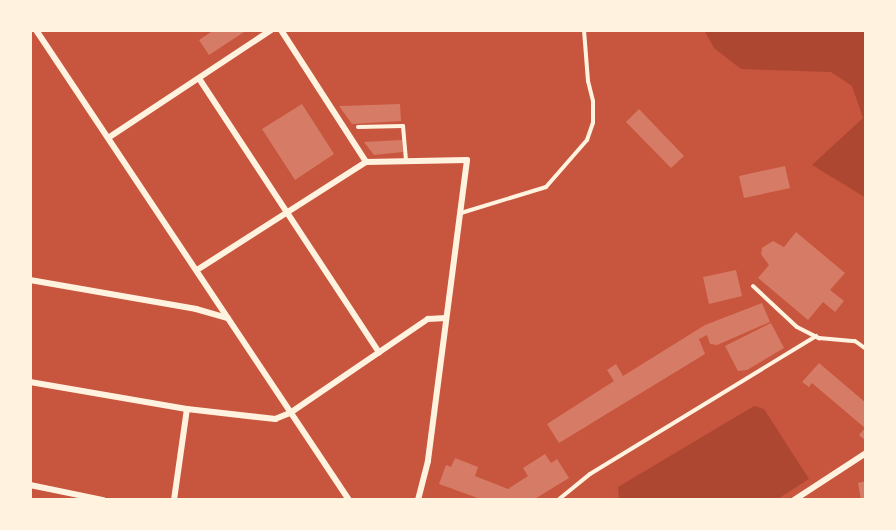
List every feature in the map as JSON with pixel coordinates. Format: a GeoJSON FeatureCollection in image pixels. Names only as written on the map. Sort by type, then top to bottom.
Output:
{"type":"FeatureCollection","features":[{"type":"Feature","properties":{"kind":"street"},"geometry":{"type":"LineString","coordinates":[[36,30],[111,136],[349,500]]}},
{"type":"Feature","properties":{"kind":"street"},"geometry":{"type":"LineString","coordinates":[[111,136],[200,80],[271,30]]}},
{"type":"Feature","properties":{"kind":"street"},"geometry":{"type":"LineString","coordinates":[[281,30],[366,162]]}},
{"type":"Feature","properties":{"kind":"street"},"geometry":{"type":"LineString","coordinates":[[200,80],[379,353]]}},
{"type":"Feature","properties":{"kind":"street"},"geometry":{"type":"LineString","coordinates":[[197,270],[366,162],[467,160],[428,461],[418,500]]}},
{"type":"Feature","properties":{"kind":"street"},"geometry":{"type":"LineString","coordinates":[[30,280],[196,309],[228,318]]}},
{"type":"Feature","properties":{"kind":"street"},"geometry":{"type":"LineString","coordinates":[[30,382],[188,409],[267,419],[290,413],[428,318],[446,318]]}},
{"type":"Feature","properties":{"kind":"street"},"geometry":{"type":"LineString","coordinates":[[174,500],[188,409]]}},
{"type":"Feature","properties":{"kind":"street"},"geometry":{"type":"LineString","coordinates":[[794,500],[866,453]]}},
{"type":"Feature","properties":{"kind":"street"},"geometry":{"type":"LineString","coordinates":[[30,485],[103,500]]}},
{"type":"Feature","properties":{"kind":"lane"},"geometry":{"type":"LineString","coordinates":[[461,213],[546,187],[587,140],[593,123],[593,100],[584,30]]}},
{"type":"Feature","properties":{"kind":"lane"},"geometry":{"type":"LineString","coordinates":[[358,127],[403,126],[406,162]]}},
{"type":"Feature","properties":{"kind":"lane"},"geometry":{"type":"LineString","coordinates":[[753,286],[797,327],[816,336],[855,341],[866,349]]}},
{"type":"Feature","properties":{"kind":"lane"},"geometry":{"type":"LineString","coordinates":[[558,500],[590,474],[816,336]]}},
{"type":"Feature","properties":{"kind":"shaded area"},"geometry":{"type":"Polygon","coordinates":[[[704,30],[866,30],[866,198],[812,165],[863,118],[852,86],[831,72],[741,69],[714,48],[704,30]]]}},
{"type":"Feature","properties":{"kind":"shaded area"},"geometry":{"type":"Polygon","coordinates":[[[754,406],[764,409],[809,479],[776,500],[619,500],[618,487],[754,406]]]}},
{"type":"Feature","properties":{"kind":"building"},"geometry":{"type":"Polygon","coordinates":[[[214,30],[247,30],[209,55],[199,40],[214,30]]]}},
{"type":"Feature","properties":{"kind":"building"},"geometry":{"type":"Polygon","coordinates":[[[302,104],[334,154],[295,180],[262,129],[302,104]]]}},
{"type":"Feature","properties":{"kind":"building"},"geometry":{"type":"Polygon","coordinates":[[[400,104],[401,121],[352,124],[339,106],[400,104]]]}},
{"type":"Feature","properties":{"kind":"building"},"geometry":{"type":"Polygon","coordinates":[[[639,109],[684,156],[671,168],[626,122],[639,109]]]}},
{"type":"Feature","properties":{"kind":"building"},"geometry":{"type":"Polygon","coordinates":[[[402,140],[403,152],[374,155],[364,142],[402,140]]]}},
{"type":"Feature","properties":{"kind":"building"},"geometry":{"type":"Polygon","coordinates":[[[785,166],[790,188],[744,198],[739,176],[785,166]]]}},
{"type":"Feature","properties":{"kind":"building"},"geometry":{"type":"Polygon","coordinates":[[[796,232],[845,273],[830,290],[844,301],[835,312],[823,302],[808,320],[758,278],[769,265],[761,254],[762,248],[773,241],[784,247],[796,232]]]}},
{"type":"Feature","properties":{"kind":"building"},"geometry":{"type":"Polygon","coordinates":[[[736,270],[742,296],[709,304],[703,277],[736,270]]]}},
{"type":"Feature","properties":{"kind":"building"},"geometry":{"type":"Polygon","coordinates":[[[762,303],[770,322],[717,345],[710,344],[707,335],[699,339],[705,354],[559,443],[547,424],[614,381],[607,370],[616,364],[623,376],[705,325],[762,303]]]}},
{"type":"Feature","properties":{"kind":"building"},"geometry":{"type":"Polygon","coordinates":[[[771,323],[784,348],[747,370],[738,371],[725,346],[771,323]]]}},
{"type":"Feature","properties":{"kind":"building"},"geometry":{"type":"Polygon","coordinates":[[[819,363],[866,403],[866,441],[859,435],[865,428],[812,383],[809,387],[802,382],[819,363]]]}},
{"type":"Feature","properties":{"kind":"building"},"geometry":{"type":"Polygon","coordinates":[[[545,454],[551,463],[557,459],[569,478],[533,500],[483,500],[439,484],[446,465],[451,467],[455,458],[478,467],[475,476],[508,489],[528,476],[523,468],[545,454]]]}},
{"type":"Feature","properties":{"kind":"building"},"geometry":{"type":"Polygon","coordinates":[[[866,481],[866,500],[861,500],[858,483],[866,481]]]}}]}
